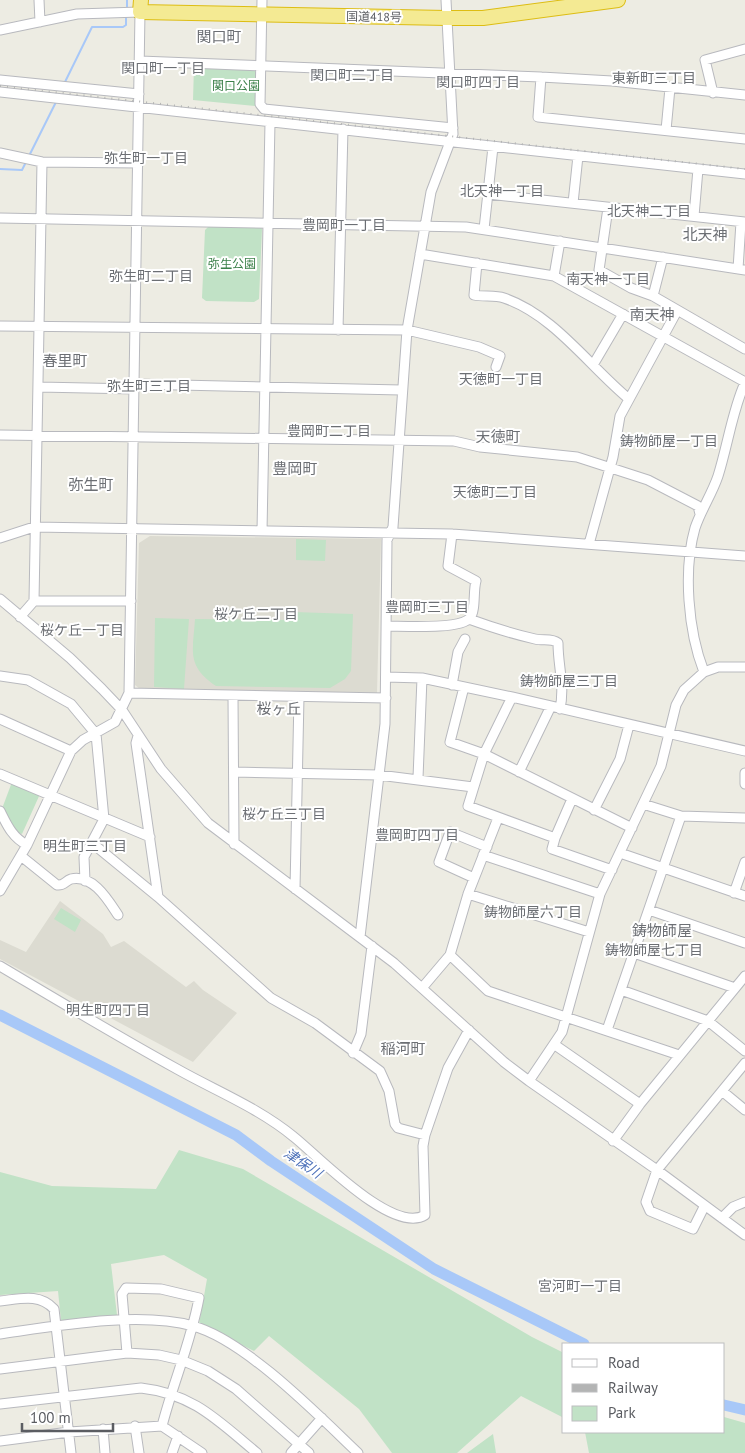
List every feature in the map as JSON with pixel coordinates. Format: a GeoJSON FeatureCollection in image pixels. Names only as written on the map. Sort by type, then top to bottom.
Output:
{"type":"FeatureCollection","features":[{"type":"Feature","properties":{"kind":"highway","name":"国道418号"},"geometry":{"type":"LineString","coordinates":[[141,6],[262,7],[447,18],[483,18],[618,0]]}},
{"type":"Feature","properties":{"kind":"street"},"geometry":{"type":"LineString","coordinates":[[39,0],[40,22]]}},
{"type":"Feature","properties":{"kind":"street"},"geometry":{"type":"LineString","coordinates":[[360,937],[386,724],[387,540],[393,527],[401,390],[407,330],[431,192],[451,141],[453,128],[446,0]]}},
{"type":"Feature","properties":{"kind":"street"},"geometry":{"type":"LineString","coordinates":[[0,30],[91,12],[141,6],[129,694],[115,722],[83,740],[71,751],[28,845],[0,890]]}},
{"type":"Feature","properties":{"kind":"street"},"geometry":{"type":"LineString","coordinates":[[262,7],[260,104],[264,109],[453,128]]}},
{"type":"Feature","properties":{"kind":"street"},"geometry":{"type":"LineString","coordinates":[[713,93],[705,60],[745,49]]}},
{"type":"Feature","properties":{"kind":"street"},"geometry":{"type":"LineString","coordinates":[[140,61],[541,77],[612,81],[745,95]]}},
{"type":"Feature","properties":{"kind":"street"},"geometry":{"type":"LineString","coordinates":[[541,77],[538,117],[745,140]]}},
{"type":"Feature","properties":{"kind":"street"},"geometry":{"type":"LineString","coordinates":[[0,80],[139,94]]}},
{"type":"Feature","properties":{"kind":"street"},"geometry":{"type":"LineString","coordinates":[[666,130],[670,88]]}},
{"type":"Feature","properties":{"kind":"street"},"geometry":{"type":"LineString","coordinates":[[0,92],[745,174]]}},
{"type":"Feature","properties":{"kind":"street"},"geometry":{"type":"LineString","coordinates":[[262,531],[270,122]]}},
{"type":"Feature","properties":{"kind":"street"},"geometry":{"type":"LineString","coordinates":[[338,330],[343,129]]}},
{"type":"Feature","properties":{"kind":"street"},"geometry":{"type":"LineString","coordinates":[[484,229],[493,147]]}},
{"type":"Feature","properties":{"kind":"street"},"geometry":{"type":"LineString","coordinates":[[0,152],[42,162],[138,163]]}},
{"type":"Feature","properties":{"kind":"street"},"geometry":{"type":"LineString","coordinates":[[573,203],[578,156]]}},
{"type":"Feature","properties":{"kind":"street"},"geometry":{"type":"LineString","coordinates":[[20,616],[34,601],[42,162]]}},
{"type":"Feature","properties":{"kind":"street"},"geometry":{"type":"LineString","coordinates":[[694,216],[698,169]]}},
{"type":"Feature","properties":{"kind":"street"},"geometry":{"type":"LineString","coordinates":[[0,218],[340,223],[484,229],[742,269],[743,222],[488,194]]}},
{"type":"Feature","properties":{"kind":"street"},"geometry":{"type":"LineString","coordinates":[[608,208],[599,270],[631,288],[653,296],[676,311],[745,349]]}},
{"type":"Feature","properties":{"kind":"street"},"geometry":{"type":"LineString","coordinates":[[554,276],[560,241]]}},
{"type":"Feature","properties":{"kind":"street"},"geometry":{"type":"LineString","coordinates":[[420,254],[554,276],[745,383],[718,478],[700,514],[690,552],[687,594],[704,672]]}},
{"type":"Feature","properties":{"kind":"street"},"geometry":{"type":"LineString","coordinates":[[653,296],[663,257]]}},
{"type":"Feature","properties":{"kind":"street"},"geometry":{"type":"LineString","coordinates":[[477,263],[474,295],[502,298],[523,306],[571,342],[607,381],[628,398]]}},
{"type":"Feature","properties":{"kind":"street"},"geometry":{"type":"LineString","coordinates":[[589,544],[610,468],[620,416],[676,311]]}},
{"type":"Feature","properties":{"kind":"street"},"geometry":{"type":"LineString","coordinates":[[593,365],[623,314]]}},
{"type":"Feature","properties":{"kind":"street"},"geometry":{"type":"LineString","coordinates":[[0,326],[407,330],[479,347],[500,356],[496,367]]}},
{"type":"Feature","properties":{"kind":"street"},"geometry":{"type":"LineString","coordinates":[[39,387],[264,387],[401,390]]}},
{"type":"Feature","properties":{"kind":"street"},"geometry":{"type":"LineString","coordinates":[[0,435],[454,440],[480,447],[577,457],[648,480],[698,506],[700,514]]}},
{"type":"Feature","properties":{"kind":"street"},"geometry":{"type":"LineString","coordinates":[[0,538],[34,527],[452,534],[745,556]]}},
{"type":"Feature","properties":{"kind":"street"},"geometry":{"type":"LineString","coordinates":[[386,626],[457,625],[469,619],[473,612],[476,580],[448,566],[452,534]]}},
{"type":"Feature","properties":{"kind":"street"},"geometry":{"type":"LineString","coordinates":[[0,599],[70,658],[122,710],[138,736],[185,799],[208,823],[394,963],[529,1081],[657,1170],[704,1207],[745,1235]]}},
{"type":"Feature","properties":{"kind":"street"},"geometry":{"type":"LineString","coordinates":[[34,601],[131,601]]}},
{"type":"Feature","properties":{"kind":"street"},"geometry":{"type":"LineString","coordinates":[[469,619],[537,640],[555,640],[558,644],[558,666],[564,692],[519,772]]}},
{"type":"Feature","properties":{"kind":"street"},"geometry":{"type":"LineString","coordinates":[[452,685],[458,652],[465,639]]}},
{"type":"Feature","properties":{"kind":"street"},"geometry":{"type":"LineString","coordinates":[[529,1081],[555,1045],[567,1017],[600,894],[661,766],[676,705],[684,690],[704,672],[718,667],[745,667]]}},
{"type":"Feature","properties":{"kind":"street"},"geometry":{"type":"LineString","coordinates":[[0,676],[28,680],[71,704],[96,734],[104,819],[84,857],[85,881]]}},
{"type":"Feature","properties":{"kind":"street"},"geometry":{"type":"LineString","coordinates":[[386,677],[422,678],[745,751]]}},
{"type":"Feature","properties":{"kind":"street"},"geometry":{"type":"LineString","coordinates":[[418,778],[422,678]]}},
{"type":"Feature","properties":{"kind":"street"},"geometry":{"type":"LineString","coordinates":[[464,687],[450,742],[484,754],[632,828]]}},
{"type":"Feature","properties":{"kind":"street"},"geometry":{"type":"LineString","coordinates":[[129,694],[386,698]]}},
{"type":"Feature","properties":{"kind":"street"},"geometry":{"type":"LineString","coordinates":[[233,696],[234,844]]}},
{"type":"Feature","properties":{"kind":"street"},"geometry":{"type":"LineString","coordinates":[[295,889],[299,697]]}},
{"type":"Feature","properties":{"kind":"street"},"geometry":{"type":"LineString","coordinates":[[512,697],[484,754],[468,806],[555,838]]}},
{"type":"Feature","properties":{"kind":"street"},"geometry":{"type":"LineString","coordinates":[[0,719],[71,751]]}},
{"type":"Feature","properties":{"kind":"street"},"geometry":{"type":"LineString","coordinates":[[594,810],[620,758],[629,725]]}},
{"type":"Feature","properties":{"kind":"street"},"geometry":{"type":"LineString","coordinates":[[138,736],[136,743],[158,897]]}},
{"type":"Feature","properties":{"kind":"street"},"geometry":{"type":"LineString","coordinates":[[234,772],[379,775],[418,778],[473,787]]}},
{"type":"Feature","properties":{"kind":"street"},"geometry":{"type":"LineString","coordinates":[[745,772],[745,784]]}},
{"type":"Feature","properties":{"kind":"street"},"geometry":{"type":"LineString","coordinates":[[0,774],[150,837]]}},
{"type":"Feature","properties":{"kind":"street"},"geometry":{"type":"LineString","coordinates":[[572,799],[552,849],[612,870]]}},
{"type":"Feature","properties":{"kind":"street"},"geometry":{"type":"LineString","coordinates":[[643,804],[681,816],[745,818]]}},
{"type":"Feature","properties":{"kind":"street"},"geometry":{"type":"LineString","coordinates":[[0,811],[9,829],[19,840],[28,845]]}},
{"type":"Feature","properties":{"kind":"street"},"geometry":{"type":"LineString","coordinates":[[607,1030],[681,816]]}},
{"type":"Feature","properties":{"kind":"street"},"geometry":{"type":"LineString","coordinates":[[422,988],[450,955],[468,894],[498,818]]}},
{"type":"Feature","properties":{"kind":"street"},"geometry":{"type":"LineString","coordinates":[[474,878],[439,862],[450,832],[485,851],[600,894]]}},
{"type":"Feature","properties":{"kind":"street"},"geometry":{"type":"LineString","coordinates":[[92,843],[158,897],[271,998],[315,1023],[353,1053],[380,1071],[386,1080],[395,1124],[398,1128],[425,1135]]}},
{"type":"Feature","properties":{"kind":"street"},"geometry":{"type":"LineString","coordinates":[[620,853],[745,896]]}},
{"type":"Feature","properties":{"kind":"street"},"geometry":{"type":"LineString","coordinates":[[21,856],[57,885],[61,886],[68,880],[85,881],[102,891],[118,915]]}},
{"type":"Feature","properties":{"kind":"street"},"geometry":{"type":"LineString","coordinates":[[734,893],[745,862]]}},
{"type":"Feature","properties":{"kind":"street"},"geometry":{"type":"LineString","coordinates":[[468,894],[589,932]]}},
{"type":"Feature","properties":{"kind":"street"},"geometry":{"type":"LineString","coordinates":[[649,910],[745,944]]}},
{"type":"Feature","properties":{"kind":"street"},"geometry":{"type":"LineString","coordinates":[[353,1053],[361,1034],[372,946]]}},
{"type":"Feature","properties":{"kind":"street"},"geometry":{"type":"LineString","coordinates":[[634,953],[735,988]]}},
{"type":"Feature","properties":{"kind":"street"},"geometry":{"type":"LineString","coordinates":[[450,955],[488,991],[679,1055]]}},
{"type":"Feature","properties":{"kind":"street"},"geometry":{"type":"LineString","coordinates":[[0,966],[178,1070],[257,1111],[295,1137],[350,1185],[376,1204],[397,1215],[420,1218],[425,1215],[423,1146],[425,1135],[448,1068],[469,1030]]}},
{"type":"Feature","properties":{"kind":"street"},"geometry":{"type":"LineString","coordinates":[[613,1141],[679,1055],[745,976]]}},
{"type":"Feature","properties":{"kind":"street"},"geometry":{"type":"LineString","coordinates":[[621,990],[708,1021],[745,1051]]}},
{"type":"Feature","properties":{"kind":"street"},"geometry":{"type":"LineString","coordinates":[[555,1045],[640,1104]]}},
{"type":"Feature","properties":{"kind":"street"},"geometry":{"type":"LineString","coordinates":[[704,1207],[693,1229],[650,1211],[646,1202],[657,1170],[745,1063]]}},
{"type":"Feature","properties":{"kind":"street"},"geometry":{"type":"LineString","coordinates":[[722,1091],[745,1110]]}},
{"type":"Feature","properties":{"kind":"street"},"geometry":{"type":"LineString","coordinates":[[722,1218],[733,1207],[745,1202]]}},
{"type":"Feature","properties":{"kind":"street"},"geometry":{"type":"LineString","coordinates":[[127,1353],[122,1294],[126,1288],[161,1289],[199,1298],[194,1326],[170,1393],[162,1426]]}},
{"type":"Feature","properties":{"kind":"street"},"geometry":{"type":"LineString","coordinates":[[0,1301],[36,1298],[48,1302],[54,1309],[62,1362],[71,1453]]}},
{"type":"Feature","properties":{"kind":"street"},"geometry":{"type":"LineString","coordinates":[[0,1334],[57,1326],[125,1321],[156,1321],[194,1326],[214,1335],[249,1356],[322,1418],[358,1453]]}},
{"type":"Feature","properties":{"kind":"street"},"geometry":{"type":"LineString","coordinates":[[0,1369],[127,1353],[159,1355],[181,1360],[224,1380],[309,1453]]}},
{"type":"Feature","properties":{"kind":"street"},"geometry":{"type":"LineString","coordinates":[[0,1404],[141,1388],[170,1393],[195,1403],[257,1453]]}},
{"type":"Feature","properties":{"kind":"street"},"geometry":{"type":"LineString","coordinates":[[291,1453],[322,1418]]}},
{"type":"Feature","properties":{"kind":"street"},"geometry":{"type":"LineString","coordinates":[[135,1426],[139,1453]]}},
{"type":"Feature","properties":{"kind":"street"},"geometry":{"type":"LineString","coordinates":[[0,1441],[69,1432],[135,1426],[162,1426],[202,1453]]}},
{"type":"Feature","properties":{"kind":"street"},"geometry":{"type":"LineString","coordinates":[[103,1429],[105,1453]]}},
{"type":"Feature","properties":{"kind":"street"},"geometry":{"type":"LineString","coordinates":[[172,1453],[178,1436]]}},
{"type":"Feature","properties":{"kind":"shaded area"},"geometry":{"type":"Polygon","coordinates":[[[150,536],[381,539],[377,693],[140,689],[135,685],[139,543],[150,536]]]}},
{"type":"Feature","properties":{"kind":"shaded area"},"geometry":{"type":"Polygon","coordinates":[[[60,901],[103,934],[111,947],[124,941],[186,987],[194,981],[203,990],[237,1013],[193,1062],[0,959],[0,940],[26,952],[60,901]]]}},
{"type":"Feature","properties":{"kind":"green space","name":"関口公園"},"geometry":{"type":"Polygon","coordinates":[[[194,66],[257,67],[255,106],[193,100],[194,66]]]}},
{"type":"Feature","properties":{"kind":"green space","name":"弥生公園"},"geometry":{"type":"Polygon","coordinates":[[[210,225],[260,225],[262,229],[259,299],[254,302],[206,301],[202,298],[205,230],[210,225]]]}},
{"type":"Feature","properties":{"kind":"green space"},"geometry":{"type":"Polygon","coordinates":[[[296,539],[326,540],[325,561],[296,560],[296,539]]]}},
{"type":"Feature","properties":{"kind":"green space"},"geometry":{"type":"Polygon","coordinates":[[[294,612],[353,614],[351,671],[345,679],[330,688],[216,686],[200,672],[193,649],[195,619],[293,620],[294,612]]]}},
{"type":"Feature","properties":{"kind":"green space"},"geometry":{"type":"Polygon","coordinates":[[[155,618],[189,619],[184,689],[154,687],[155,618]]]}},
{"type":"Feature","properties":{"kind":"green space"},"geometry":{"type":"Polygon","coordinates":[[[12,782],[40,794],[22,834],[14,831],[3,806],[12,782]]]}},
{"type":"Feature","properties":{"kind":"green space"},"geometry":{"type":"Polygon","coordinates":[[[61,908],[81,920],[75,932],[54,919],[61,908]]]}},
{"type":"Feature","properties":{"kind":"green space"},"geometry":{"type":"Polygon","coordinates":[[[179,1150],[243,1169],[532,1337],[562,1352],[562,1417],[521,1396],[457,1453],[392,1453],[359,1409],[269,1336],[254,1351],[199,1324],[207,1279],[164,1255],[111,1264],[117,1315],[61,1321],[58,1291],[0,1295],[0,1172],[52,1186],[156,1189],[179,1150]]]}},
{"type":"Feature","properties":{"kind":"green space"},"geometry":{"type":"Polygon","coordinates":[[[725,1417],[745,1423],[745,1453],[589,1453],[585,1433],[725,1433],[725,1417]]]}},
{"type":"Feature","properties":{"kind":"green space"},"geometry":{"type":"Polygon","coordinates":[[[493,1434],[496,1453],[467,1453],[493,1434]]]}},
{"type":"Feature","properties":{"kind":"waterway"},"geometry":{"type":"LineString","coordinates":[[127,0],[127,10]]}},
{"type":"Feature","properties":{"kind":"waterway"},"geometry":{"type":"LineString","coordinates":[[64,84],[92,27],[123,27],[126,25],[126,15]]}},
{"type":"Feature","properties":{"kind":"waterway"},"geometry":{"type":"LineString","coordinates":[[29,156],[56,102]]}},
{"type":"Feature","properties":{"kind":"waterway"},"geometry":{"type":"LineString","coordinates":[[0,169],[22,170],[26,162]]}},
{"type":"Feature","properties":{"kind":"waterway","name":"津保川"},"geometry":{"type":"LineString","coordinates":[[0,1015],[236,1135],[271,1161],[434,1269],[582,1343]]}},
{"type":"Feature","properties":{"kind":"waterway","name":"津保川"},"geometry":{"type":"LineString","coordinates":[[725,1405],[745,1410]]}},
{"type":"Feature","properties":{"kind":"railway"},"geometry":{"type":"LineString","coordinates":[[0,86],[745,169]]}},
{"type":"Feature","properties":{"kind":"district","name":"関口町"},"geometry":{"type":"Point","coordinates":[219,37]}},
{"type":"Feature","properties":{"kind":"district","name":"関口町一丁目"},"geometry":{"type":"Point","coordinates":[163,68]}},
{"type":"Feature","properties":{"kind":"district","name":"関口町二丁目"},"geometry":{"type":"Point","coordinates":[352,75]}},
{"type":"Feature","properties":{"kind":"district","name":"東新町三丁目"},"geometry":{"type":"Point","coordinates":[654,78]}},
{"type":"Feature","properties":{"kind":"district","name":"関口町四丁目"},"geometry":{"type":"Point","coordinates":[478,82]}},
{"type":"Feature","properties":{"kind":"district","name":"弥生町一丁目"},"geometry":{"type":"Point","coordinates":[146,158]}},
{"type":"Feature","properties":{"kind":"district","name":"北天神一丁目"},"geometry":{"type":"Point","coordinates":[502,191]}},
{"type":"Feature","properties":{"kind":"district","name":"北天神二丁目"},"geometry":{"type":"Point","coordinates":[649,211]}},
{"type":"Feature","properties":{"kind":"district","name":"豊岡町一丁目"},"geometry":{"type":"Point","coordinates":[344,225]}},
{"type":"Feature","properties":{"kind":"district","name":"北天神"},"geometry":{"type":"Point","coordinates":[705,235]}},
{"type":"Feature","properties":{"kind":"district","name":"弥生町二丁目"},"geometry":{"type":"Point","coordinates":[151,276]}},
{"type":"Feature","properties":{"kind":"district","name":"南天神一丁目"},"geometry":{"type":"Point","coordinates":[608,279]}},
{"type":"Feature","properties":{"kind":"district","name":"南天神"},"geometry":{"type":"Point","coordinates":[652,315]}},
{"type":"Feature","properties":{"kind":"district","name":"春里町"},"geometry":{"type":"Point","coordinates":[65,361]}},
{"type":"Feature","properties":{"kind":"district","name":"天徳町一丁目"},"geometry":{"type":"Point","coordinates":[501,379]}},
{"type":"Feature","properties":{"kind":"district","name":"弥生町三丁目"},"geometry":{"type":"Point","coordinates":[149,386]}},
{"type":"Feature","properties":{"kind":"district","name":"豊岡町二丁目"},"geometry":{"type":"Point","coordinates":[329,431]}},
{"type":"Feature","properties":{"kind":"district","name":"天徳町"},"geometry":{"type":"Point","coordinates":[498,437]}},
{"type":"Feature","properties":{"kind":"district","name":"鋳物師屋一丁目"},"geometry":{"type":"Point","coordinates":[669,441]}},
{"type":"Feature","properties":{"kind":"district","name":"豊岡町"},"geometry":{"type":"Point","coordinates":[295,469]}},
{"type":"Feature","properties":{"kind":"district","name":"弥生町"},"geometry":{"type":"Point","coordinates":[91,485]}},
{"type":"Feature","properties":{"kind":"district","name":"天徳町二丁目"},"geometry":{"type":"Point","coordinates":[495,492]}},
{"type":"Feature","properties":{"kind":"district","name":"豊岡町三丁目"},"geometry":{"type":"Point","coordinates":[427,607]}},
{"type":"Feature","properties":{"kind":"district","name":"桜ケ丘二丁目"},"geometry":{"type":"Point","coordinates":[256,614]}},
{"type":"Feature","properties":{"kind":"district","name":"桜ケ丘一丁目"},"geometry":{"type":"Point","coordinates":[82,630]}},
{"type":"Feature","properties":{"kind":"district","name":"鋳物師屋三丁目"},"geometry":{"type":"Point","coordinates":[569,681]}},
{"type":"Feature","properties":{"kind":"district","name":"桜ヶ丘"},"geometry":{"type":"Point","coordinates":[279,709]}},
{"type":"Feature","properties":{"kind":"district","name":"桜ケ丘三丁目"},"geometry":{"type":"Point","coordinates":[284,814]}},
{"type":"Feature","properties":{"kind":"district","name":"豊岡町四丁目"},"geometry":{"type":"Point","coordinates":[417,835]}},
{"type":"Feature","properties":{"kind":"district","name":"明生町三丁目"},"geometry":{"type":"Point","coordinates":[85,846]}},
{"type":"Feature","properties":{"kind":"district","name":"鋳物師屋六丁目"},"geometry":{"type":"Point","coordinates":[533,912]}},
{"type":"Feature","properties":{"kind":"district","name":"鋳物師屋"},"geometry":{"type":"Point","coordinates":[662,931]}},
{"type":"Feature","properties":{"kind":"district","name":"鋳物師屋七丁目"},"geometry":{"type":"Point","coordinates":[654,950]}},
{"type":"Feature","properties":{"kind":"district","name":"明生町四丁目"},"geometry":{"type":"Point","coordinates":[108,1010]}},
{"type":"Feature","properties":{"kind":"district","name":"稲河町"},"geometry":{"type":"Point","coordinates":[403,1049]}},
{"type":"Feature","properties":{"kind":"district","name":"宮河町一丁目"},"geometry":{"type":"Point","coordinates":[580,1286]}}]}
